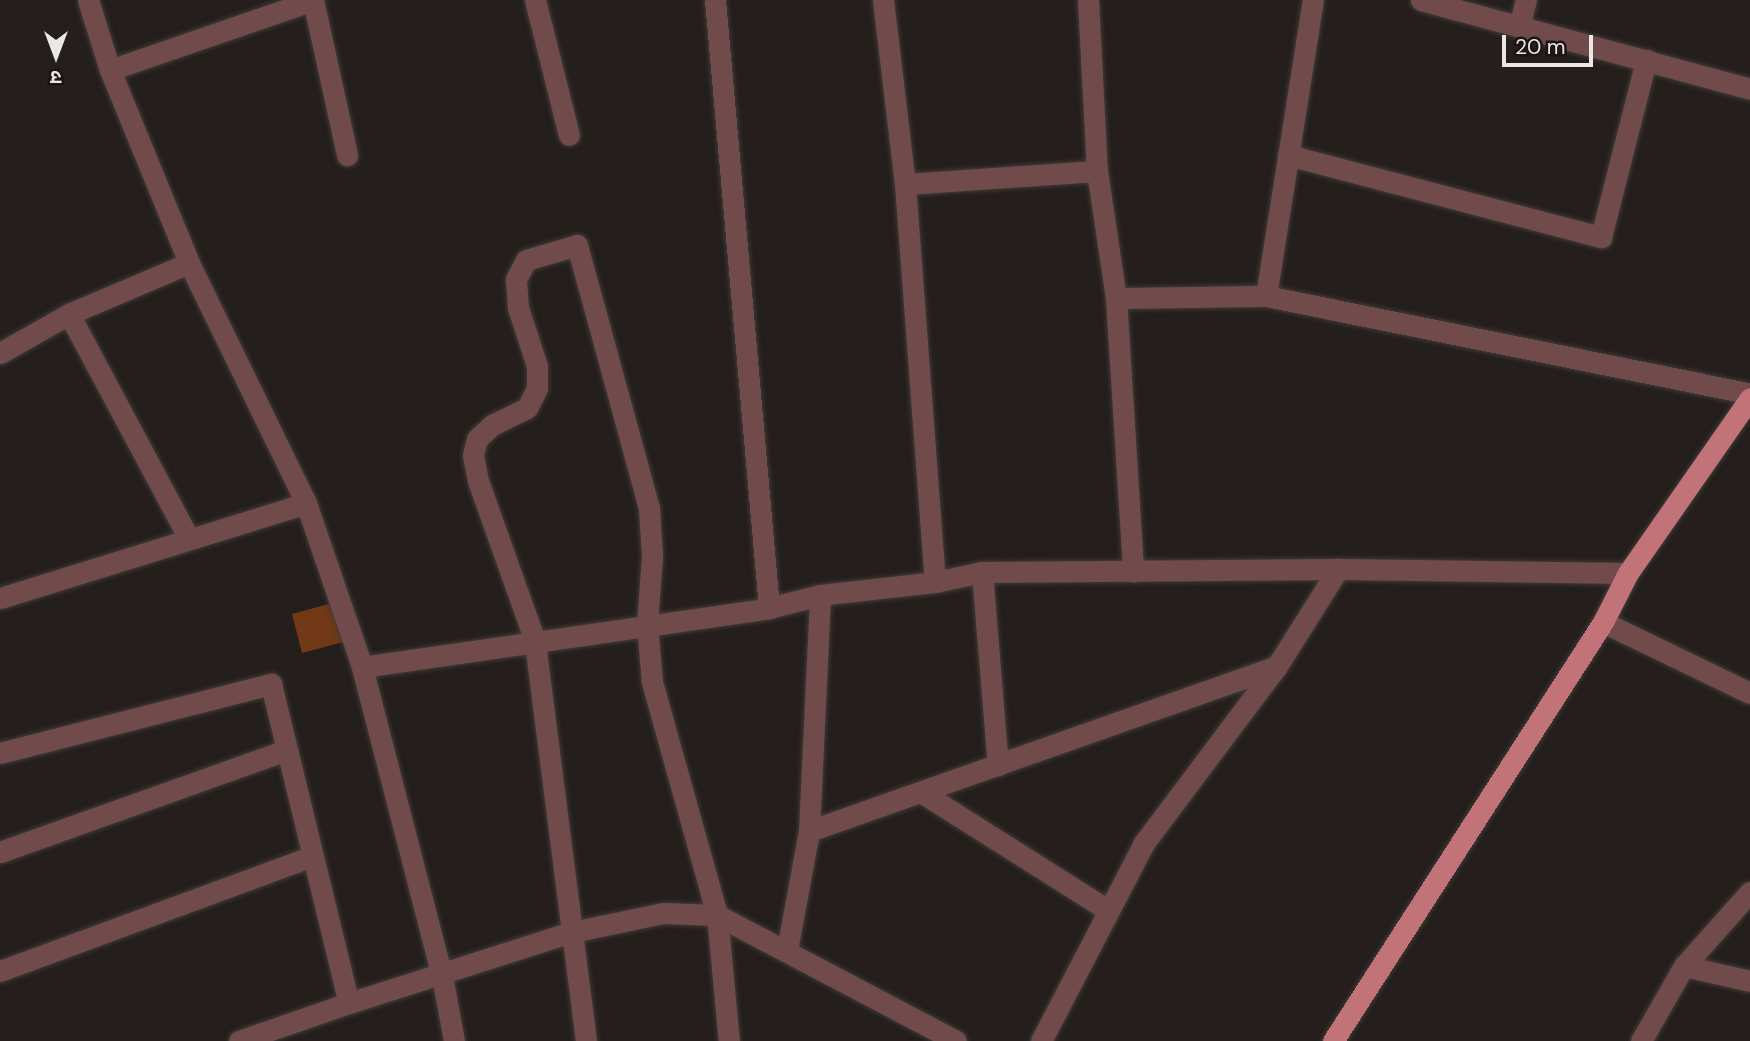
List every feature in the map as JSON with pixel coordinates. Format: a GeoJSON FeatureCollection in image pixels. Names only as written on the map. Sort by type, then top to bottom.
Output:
{"type":"FeatureCollection","features":[{"type":"Feature","properties":{"kind":"main road"},"geometry":{"type":"LineString","coordinates":[[1333,1041],[1603,622],[1628,573],[1750,396]]}},
{"type":"Feature","properties":{"kind":"street"},"geometry":{"type":"LineString","coordinates":[[88,0],[110,69],[189,263],[306,503],[362,667],[442,976],[454,1041]]}},
{"type":"Feature","properties":{"kind":"street"},"geometry":{"type":"LineString","coordinates":[[110,69],[313,0],[347,155]]}},
{"type":"Feature","properties":{"kind":"street"},"geometry":{"type":"LineString","coordinates":[[535,0],[569,135]]}},
{"type":"Feature","properties":{"kind":"street"},"geometry":{"type":"LineString","coordinates":[[715,0],[769,608]]}},
{"type":"Feature","properties":{"kind":"street"},"geometry":{"type":"LineString","coordinates":[[883,0],[905,184],[934,582]]}},
{"type":"Feature","properties":{"kind":"street"},"geometry":{"type":"LineString","coordinates":[[1088,0],[1097,171],[1116,298],[1133,571]]}},
{"type":"Feature","properties":{"kind":"street"},"geometry":{"type":"LineString","coordinates":[[1266,296],[1312,0]]}},
{"type":"Feature","properties":{"kind":"street"},"geometry":{"type":"LineString","coordinates":[[1421,0],[1750,89]]}},
{"type":"Feature","properties":{"kind":"street"},"geometry":{"type":"LineString","coordinates":[[1519,26],[1526,0]]}},
{"type":"Feature","properties":{"kind":"street"},"geometry":{"type":"LineString","coordinates":[[1288,155],[1601,237],[1646,60]]}},
{"type":"Feature","properties":{"kind":"street"},"geometry":{"type":"LineString","coordinates":[[905,184],[1097,171]]}},
{"type":"Feature","properties":{"kind":"street"},"geometry":{"type":"LineString","coordinates":[[586,1041],[535,640],[478,481],[473,455],[477,439],[492,425],[527,408],[537,388],[537,366],[518,308],[516,279],[526,260],[577,245],[649,508],[652,556],[647,624],[652,682],[717,915],[729,1041]]}},
{"type":"Feature","properties":{"kind":"street"},"geometry":{"type":"LineString","coordinates":[[0,353],[69,314],[189,263]]}},
{"type":"Feature","properties":{"kind":"street"},"geometry":{"type":"LineString","coordinates":[[1116,298],[1266,296],[1750,396]]}},
{"type":"Feature","properties":{"kind":"street"},"geometry":{"type":"LineString","coordinates":[[69,314],[188,537]]}},
{"type":"Feature","properties":{"kind":"street"},"geometry":{"type":"LineString","coordinates":[[0,598],[188,537],[306,503]]}},
{"type":"Feature","properties":{"kind":"street"},"geometry":{"type":"LineString","coordinates":[[362,667],[769,608],[820,595],[934,582],[982,572],[1338,569],[1628,573]]}},
{"type":"Feature","properties":{"kind":"street"},"geometry":{"type":"LineString","coordinates":[[1041,1041],[1144,843],[1277,666],[1338,569]]}},
{"type":"Feature","properties":{"kind":"street"},"geometry":{"type":"LineString","coordinates":[[982,572],[998,765]]}},
{"type":"Feature","properties":{"kind":"street"},"geometry":{"type":"LineString","coordinates":[[786,950],[809,831],[820,595]]}},
{"type":"Feature","properties":{"kind":"street"},"geometry":{"type":"LineString","coordinates":[[1603,622],[1750,693]]}},
{"type":"Feature","properties":{"kind":"street"},"geometry":{"type":"LineString","coordinates":[[809,831],[1277,666]]}},
{"type":"Feature","properties":{"kind":"street"},"geometry":{"type":"LineString","coordinates":[[0,753],[271,684],[349,1003]]}},
{"type":"Feature","properties":{"kind":"street"},"geometry":{"type":"LineString","coordinates":[[0,852],[287,750]]}},
{"type":"Feature","properties":{"kind":"street"},"geometry":{"type":"LineString","coordinates":[[921,792],[1109,911]]}},
{"type":"Feature","properties":{"kind":"street"},"geometry":{"type":"LineString","coordinates":[[0,971],[313,856]]}},
{"type":"Feature","properties":{"kind":"street"},"geometry":{"type":"LineString","coordinates":[[1641,1041],[1684,966],[1750,892]]}},
{"type":"Feature","properties":{"kind":"street"},"geometry":{"type":"LineString","coordinates":[[239,1041],[572,932],[663,913],[717,915],[956,1041]]}},
{"type":"Feature","properties":{"kind":"street"},"geometry":{"type":"LineString","coordinates":[[1684,966],[1750,981]]}},
{"type":"Feature","properties":{"kind":"building"},"geometry":{"type":"Polygon","coordinates":[[[336,602],[347,641],[302,653],[292,614],[336,602]]]}}]}
